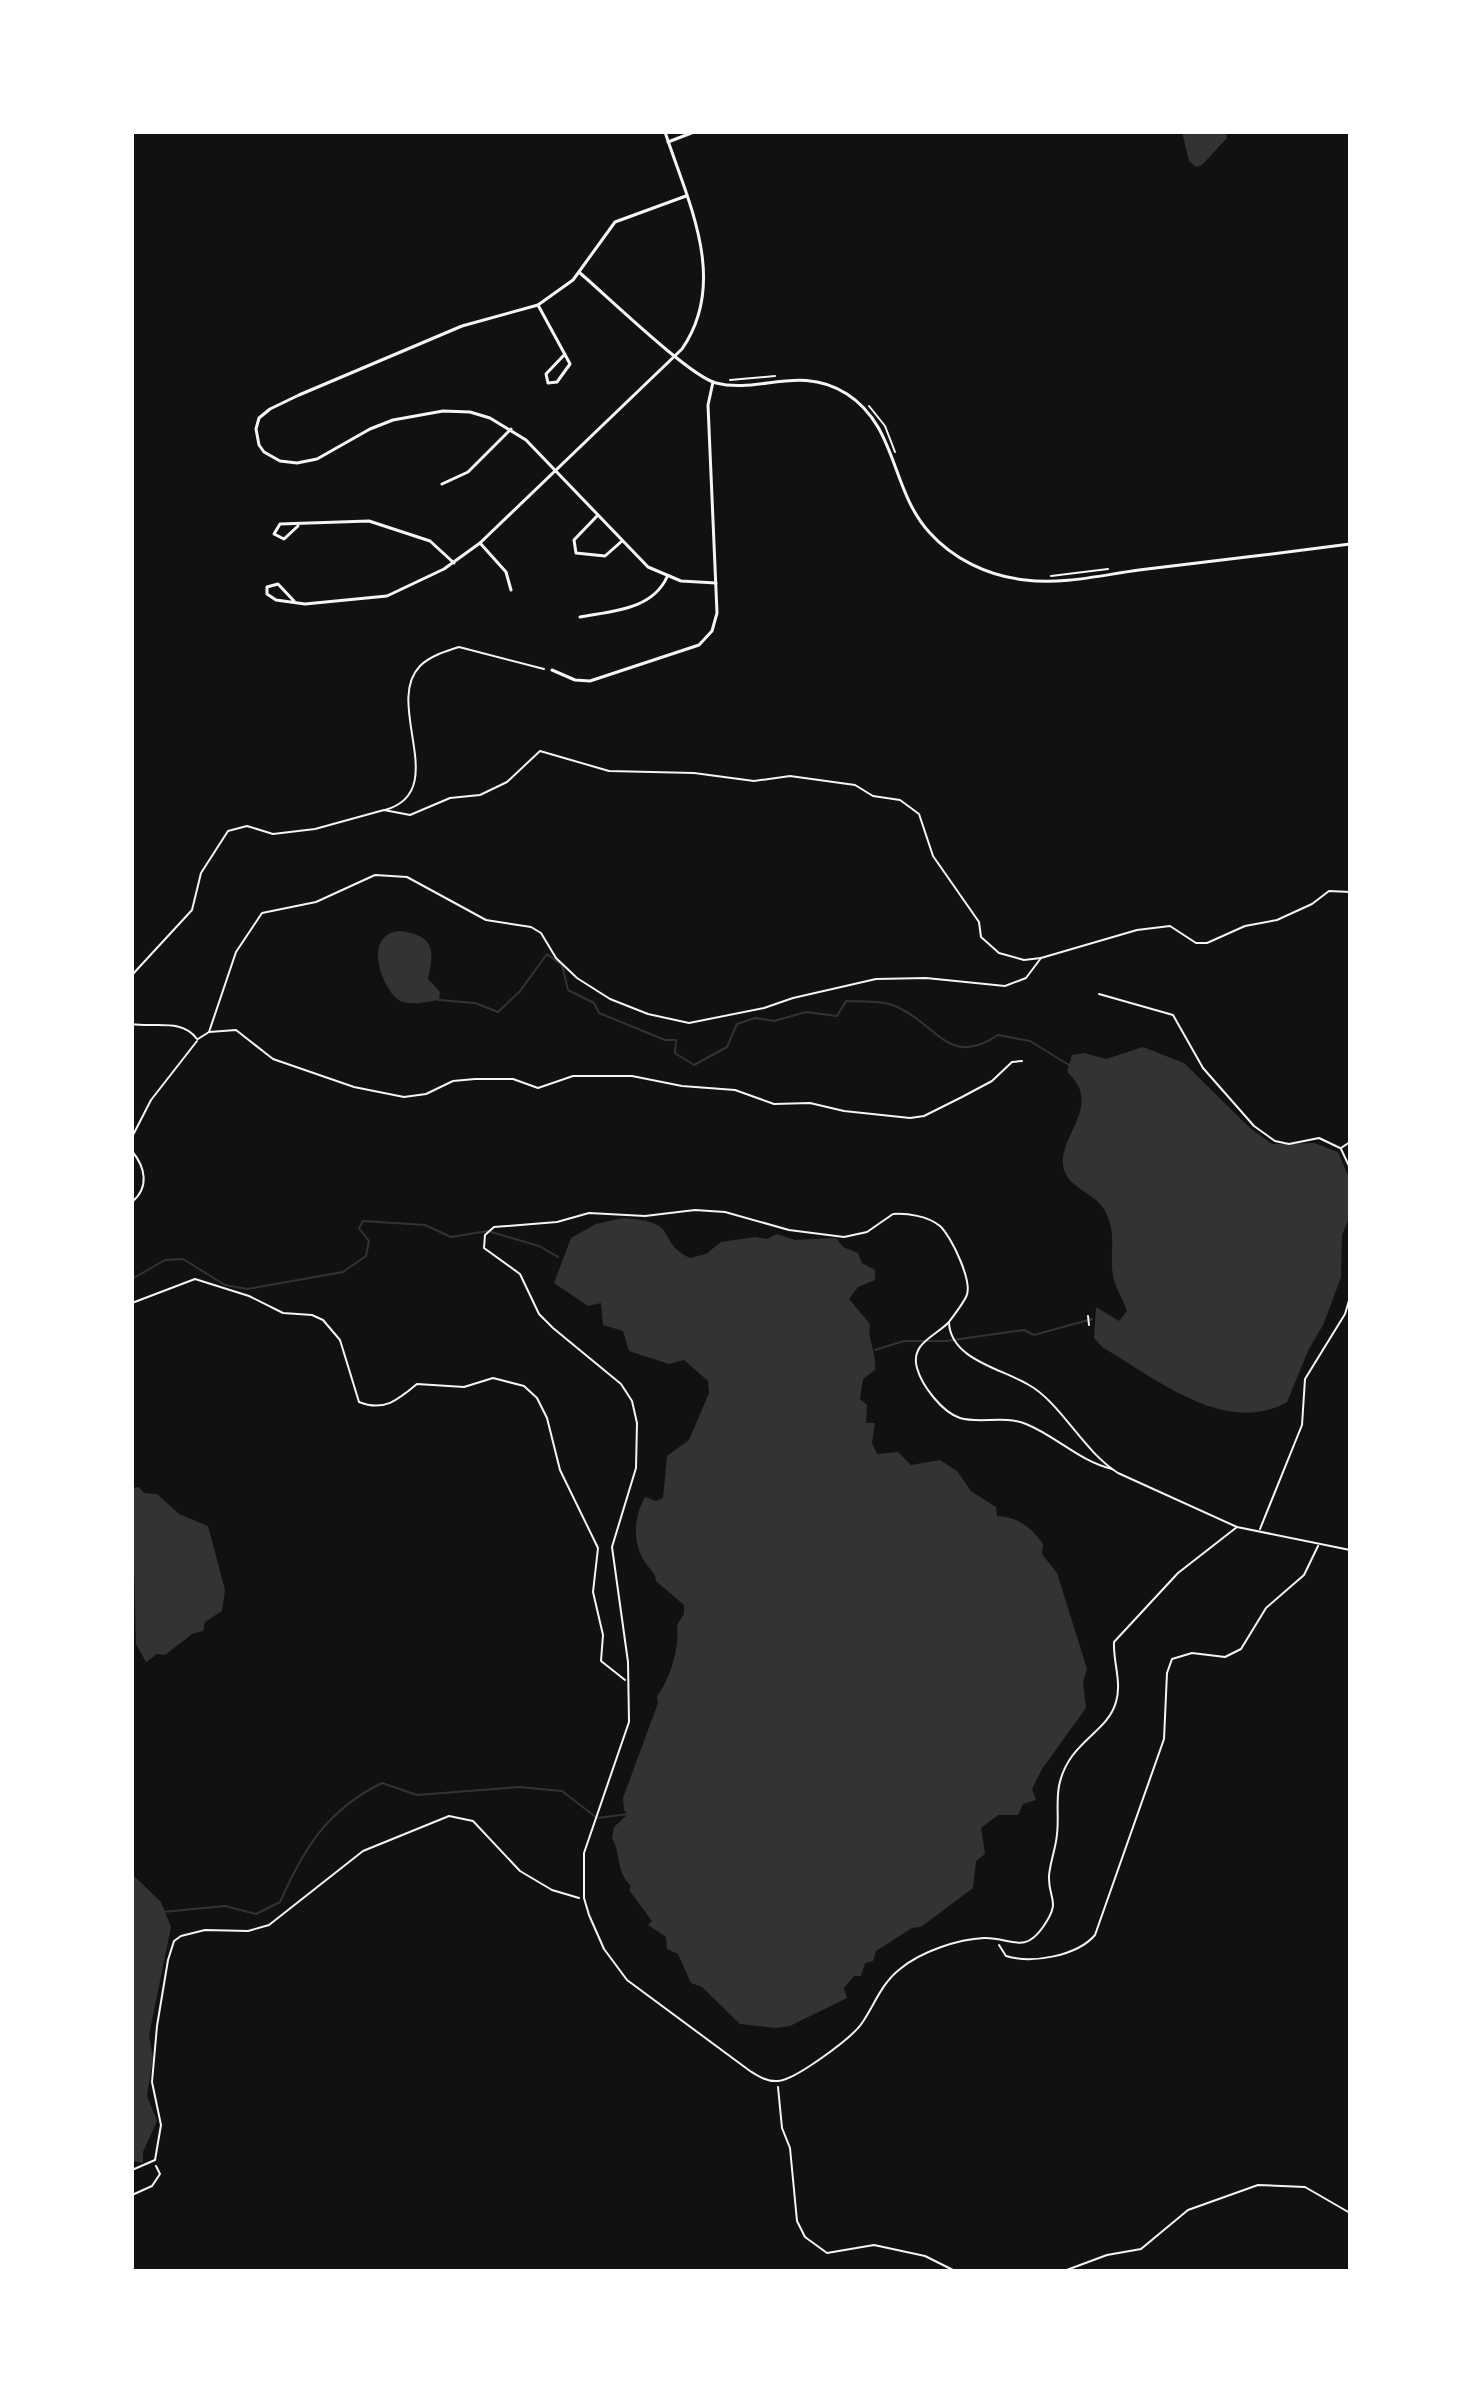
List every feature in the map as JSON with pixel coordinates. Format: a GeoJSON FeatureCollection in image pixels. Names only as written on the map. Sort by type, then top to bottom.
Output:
{"type":"FeatureCollection","features":[{"type":"Feature","properties":{"kind":"street"},"geometry":{"type":"LineString","coordinates":[[294,601],[278,584],[267,587],[270,598],[310,604],[390,596],[454,563],[480,543],[676,355],[695,326],[706,286],[702,250],[665,132]]}},
{"type":"Feature","properties":{"kind":"street"},"geometry":{"type":"LineString","coordinates":[[668,142],[694,132]]}},
{"type":"Feature","properties":{"kind":"street"},"geometry":{"type":"LineString","coordinates":[[686,196],[615,222],[580,273],[538,305],[470,323],[426,340],[273,407],[260,417],[257,425],[261,449],[290,463],[317,459],[370,429],[393,420],[438,412],[470,412],[511,429],[645,565],[684,582],[716,583]]}},
{"type":"Feature","properties":{"kind":"street"},"geometry":{"type":"LineString","coordinates":[[580,273],[676,355],[713,382],[801,380],[843,392],[865,409],[880,428],[906,498],[929,532],[963,559],[1005,576],[1059,580],[1350,544]]}},
{"type":"Feature","properties":{"kind":"street"},"geometry":{"type":"LineString","coordinates":[[538,305],[565,354],[569,369],[556,382],[548,383],[546,374],[565,354]]}},
{"type":"Feature","properties":{"kind":"street"},"geometry":{"type":"LineString","coordinates":[[552,670],[588,681],[699,645],[709,636],[716,623],[708,405],[713,382]]}},
{"type":"Feature","properties":{"kind":"street"},"geometry":{"type":"LineString","coordinates":[[442,484],[468,472],[511,429]]}},
{"type":"Feature","properties":{"kind":"street"},"geometry":{"type":"LineString","coordinates":[[597,516],[574,540],[576,553],[583,557],[605,556],[622,541]]}},
{"type":"Feature","properties":{"kind":"street"},"geometry":{"type":"LineString","coordinates":[[298,526],[284,539],[274,534],[280,524],[298,526],[369,521],[430,541],[454,563]]}},
{"type":"Feature","properties":{"kind":"street"},"geometry":{"type":"LineString","coordinates":[[480,543],[506,572],[511,590]]}},
{"type":"Feature","properties":{"kind":"street"},"geometry":{"type":"LineString","coordinates":[[580,617],[648,601],[659,592],[667,577]]}},
{"type":"Feature","properties":{"kind":"lane"},"geometry":{"type":"LineString","coordinates":[[1237,1527],[1178,1573],[1118,1636],[1114,1651],[1118,1685],[1115,1705],[1110,1715],[1077,1746],[1062,1772],[1056,1802],[1057,1832],[1049,1874],[1055,1898],[1051,1914],[1041,1930],[1018,1946],[992,1939],[917,1956],[885,1984],[863,2023],[846,2040],[778,2081],[750,2071],[627,1980],[604,1949],[584,1898],[584,1853],[594,1816],[625,1740],[629,1722],[629,1683],[612,1547],[636,1468],[637,1423],[632,1401],[606,1369],[539,1314],[520,1274],[484,1248],[485,1235],[494,1227],[557,1222],[589,1213],[645,1216],[695,1210],[725,1212],[789,1230],[844,1237],[867,1232],[893,1214],[920,1217],[943,1230],[967,1274],[968,1291],[949,1322],[929,1336],[919,1349],[916,1362],[927,1388],[946,1410],[960,1418],[1023,1422],[1080,1456],[1237,1527],[1350,1550]]}},
{"type":"Feature","properties":{"kind":"lane"},"geometry":{"type":"LineString","coordinates":[[949,1322],[953,1339],[961,1348],[973,1358],[1034,1388],[1112,1469]]}},
{"type":"Feature","properties":{"kind":"path"},"geometry":{"type":"LineString","coordinates":[[723,380],[783,376]]}},
{"type":"Feature","properties":{"kind":"path"},"geometry":{"type":"LineString","coordinates":[[867,403],[885,426],[896,455]]}},
{"type":"Feature","properties":{"kind":"path"},"geometry":{"type":"LineString","coordinates":[[1043,576],[1110,569]]}},
{"type":"Feature","properties":{"kind":"path"},"geometry":{"type":"LineString","coordinates":[[132,975],[192,910],[201,873],[228,831],[247,826],[273,834],[315,829],[384,810],[398,803],[415,778],[414,738],[406,702],[411,680],[420,666],[459,647],[544,669]]}},
{"type":"Feature","properties":{"kind":"path"},"geometry":{"type":"LineString","coordinates":[[384,810],[410,815],[450,798],[480,795],[514,777],[529,758],[540,751],[609,771],[694,773],[754,781],[790,776],[855,785],[873,796],[900,800],[919,814],[933,856],[979,922],[981,937],[999,953],[1024,960],[1154,926],[1177,928],[1196,943],[1207,943],[1245,926],[1277,920],[1312,904],[1329,891],[1350,892]]}},
{"type":"Feature","properties":{"kind":"path"},"geometry":{"type":"LineString","coordinates":[[209,1032],[236,952],[262,913],[316,902],[364,878],[388,874],[415,880],[486,920],[531,927],[548,942],[561,963],[590,988],[648,1014],[682,1023],[764,1008],[793,998],[876,979],[926,978],[1005,986],[1026,978],[1041,958]]}},
{"type":"Feature","properties":{"kind":"path"},"geometry":{"type":"LineString","coordinates":[[1099,994],[1173,1015],[1203,1068],[1254,1126],[1275,1141],[1289,1144],[1319,1138],[1340,1148],[1350,1168]]}},
{"type":"Feature","properties":{"kind":"path"},"geometry":{"type":"LineString","coordinates":[[132,1024],[175,1025],[192,1032],[198,1039]]}},
{"type":"Feature","properties":{"kind":"path"},"geometry":{"type":"LineString","coordinates":[[132,1137],[151,1100],[198,1039],[209,1032],[236,1030],[273,1059],[354,1087],[404,1097],[426,1094],[453,1081],[513,1079],[538,1088],[573,1076],[632,1076],[682,1086],[735,1090],[774,1104],[810,1103],[844,1111],[910,1118],[924,1116],[962,1097],[992,1081],[1012,1062],[1022,1061]]}},
{"type":"Feature","properties":{"kind":"path"},"geometry":{"type":"LineString","coordinates":[[1340,1148],[1350,1142]]}},
{"type":"Feature","properties":{"kind":"path"},"geometry":{"type":"LineString","coordinates":[[132,1151],[145,1176],[144,1188],[132,1202]]}},
{"type":"Feature","properties":{"kind":"path"},"geometry":{"type":"LineString","coordinates":[[132,1303],[195,1279],[249,1296],[283,1313],[312,1315],[336,1332],[359,1402],[373,1408],[394,1402],[417,1384],[464,1387],[493,1378],[524,1386],[537,1398],[547,1418],[554,1454],[598,1548],[593,1592],[603,1635],[601,1661],[629,1683]]}},
{"type":"Feature","properties":{"kind":"path"},"geometry":{"type":"LineString","coordinates":[[1258,1533],[1302,1425],[1305,1379],[1345,1314],[1350,1297]]}},
{"type":"Feature","properties":{"kind":"path"},"geometry":{"type":"LineString","coordinates":[[1088,1316],[1089,1325]]}},
{"type":"Feature","properties":{"kind":"path"},"geometry":{"type":"LineString","coordinates":[[992,1939],[1006,1956],[1027,1961],[1059,1954],[1091,1940],[1098,1929],[1125,1841],[1144,1804],[1154,1763],[1164,1739],[1167,1673],[1172,1659],[1192,1653],[1225,1657],[1241,1649],[1266,1608],[1304,1575],[1319,1545]]}},
{"type":"Feature","properties":{"kind":"path"},"geometry":{"type":"LineString","coordinates":[[132,2170],[155,2160],[161,2125],[152,2097],[157,2026],[168,1960],[174,1941],[181,1936],[205,1930],[248,1931],[269,1925],[363,1851],[449,1816],[473,1821],[520,1871],[537,1883],[584,1898]]}},
{"type":"Feature","properties":{"kind":"path"},"geometry":{"type":"LineString","coordinates":[[778,2081],[797,2221],[805,2237],[827,2253],[874,2245],[925,2256],[955,2271]]}},
{"type":"Feature","properties":{"kind":"path"},"geometry":{"type":"LineString","coordinates":[[132,2195],[156,2182],[160,2174],[156,2166]]}},
{"type":"Feature","properties":{"kind":"path"},"geometry":{"type":"LineString","coordinates":[[1064,2271],[1107,2255],[1141,2249],[1188,2210],[1258,2185],[1305,2187],[1350,2213]]}},
{"type":"Feature","properties":{"kind":"shaded area"},"geometry":{"type":"Polygon","coordinates":[[[1182,132],[1226,132],[1227,138],[1202,165],[1196,167],[1189,161],[1182,132]]]}},
{"type":"Feature","properties":{"kind":"shaded area"},"geometry":{"type":"Polygon","coordinates":[[[399,931],[419,936],[429,945],[431,959],[428,979],[440,992],[439,1000],[403,1002],[384,980],[378,955],[380,944],[387,935],[399,931]]]}},
{"type":"Feature","properties":{"kind":"shaded area"},"geometry":{"type":"Polygon","coordinates":[[[1143,1047],[1184,1063],[1250,1128],[1272,1144],[1314,1143],[1338,1152],[1350,1180],[1350,1216],[1342,1235],[1341,1277],[1324,1323],[1308,1351],[1287,1402],[1264,1411],[1240,1413],[1192,1399],[1102,1347],[1094,1338],[1096,1307],[1119,1321],[1127,1311],[1113,1276],[1111,1226],[1104,1209],[1074,1184],[1065,1172],[1064,1152],[1081,1107],[1077,1084],[1067,1072],[1072,1055],[1084,1053],[1106,1059],[1143,1047]]]}},
{"type":"Feature","properties":{"kind":"shaded area"},"geometry":{"type":"Polygon","coordinates":[[[623,1218],[654,1223],[666,1233],[672,1245],[690,1258],[706,1254],[721,1242],[755,1237],[767,1239],[777,1234],[795,1240],[836,1238],[843,1247],[858,1253],[862,1263],[875,1270],[875,1280],[858,1287],[849,1299],[870,1324],[875,1370],[863,1379],[860,1399],[867,1405],[866,1423],[875,1423],[872,1443],[877,1454],[898,1452],[911,1465],[940,1460],[957,1471],[971,1491],[996,1507],[997,1516],[1018,1521],[1034,1533],[1043,1544],[1042,1554],[1057,1573],[1087,1669],[1083,1682],[1086,1708],[1042,1769],[1032,1789],[1036,1800],[1023,1804],[1018,1815],[998,1815],[981,1828],[985,1854],[976,1861],[973,1888],[921,1927],[912,1928],[876,1951],[873,1961],[865,1963],[861,1976],[854,1976],[844,1988],[847,1998],[790,2026],[776,2028],[740,2024],[702,1987],[691,1983],[678,1954],[667,1949],[666,1937],[648,1925],[652,1921],[629,1890],[631,1886],[623,1875],[612,1838],[614,1827],[628,1814],[624,1810],[623,1798],[658,1703],[657,1696],[670,1672],[677,1643],[677,1625],[684,1614],[684,1605],[656,1581],[642,1557],[636,1523],[645,1497],[656,1501],[663,1498],[667,1456],[689,1440],[709,1393],[708,1381],[684,1360],[669,1364],[629,1351],[623,1331],[603,1325],[601,1303],[588,1306],[554,1283],[571,1238],[596,1224],[623,1218]]]}},
{"type":"Feature","properties":{"kind":"shaded area"},"geometry":{"type":"Polygon","coordinates":[[[139,1487],[144,1493],[157,1494],[179,1514],[208,1526],[225,1590],[222,1611],[205,1622],[203,1631],[192,1634],[165,1655],[157,1654],[146,1662],[136,1644],[132,1488],[139,1487]]]}},
{"type":"Feature","properties":{"kind":"shaded area"},"geometry":{"type":"Polygon","coordinates":[[[132,1874],[161,1902],[171,1927],[149,2035],[153,2058],[147,2096],[157,2121],[143,2152],[143,2163],[132,2161],[132,1874]]]}},
{"type":"Feature","properties":{"kind":"waterway"},"geometry":{"type":"LineString","coordinates":[[439,1000],[475,1003],[498,1012],[520,991],[547,954],[562,965],[568,990],[594,1003],[599,1013],[665,1040],[676,1040],[675,1053],[694,1065],[727,1047],[737,1024],[755,1018],[774,1021],[806,1012],[837,1016],[846,1001],[895,1006],[955,1045],[967,1047],[981,1044],[998,1035],[1030,1041],[1069,1065]]}},
{"type":"Feature","properties":{"kind":"waterway"},"geometry":{"type":"LineString","coordinates":[[132,1279],[165,1260],[183,1259],[225,1285],[247,1289],[343,1272],[366,1256],[369,1241],[359,1228],[363,1221],[425,1225],[451,1237],[488,1231],[539,1246],[558,1257]]}},
{"type":"Feature","properties":{"kind":"waterway"},"geometry":{"type":"LineString","coordinates":[[875,1350],[904,1341],[946,1341],[1024,1330],[1034,1335],[1092,1319]]}},
{"type":"Feature","properties":{"kind":"waterway"},"geometry":{"type":"LineString","coordinates":[[163,1912],[225,1906],[256,1914],[280,1902],[298,1864],[319,1832],[346,1805],[382,1783],[417,1795],[519,1787],[562,1791],[597,1818],[629,1814]]}}]}
